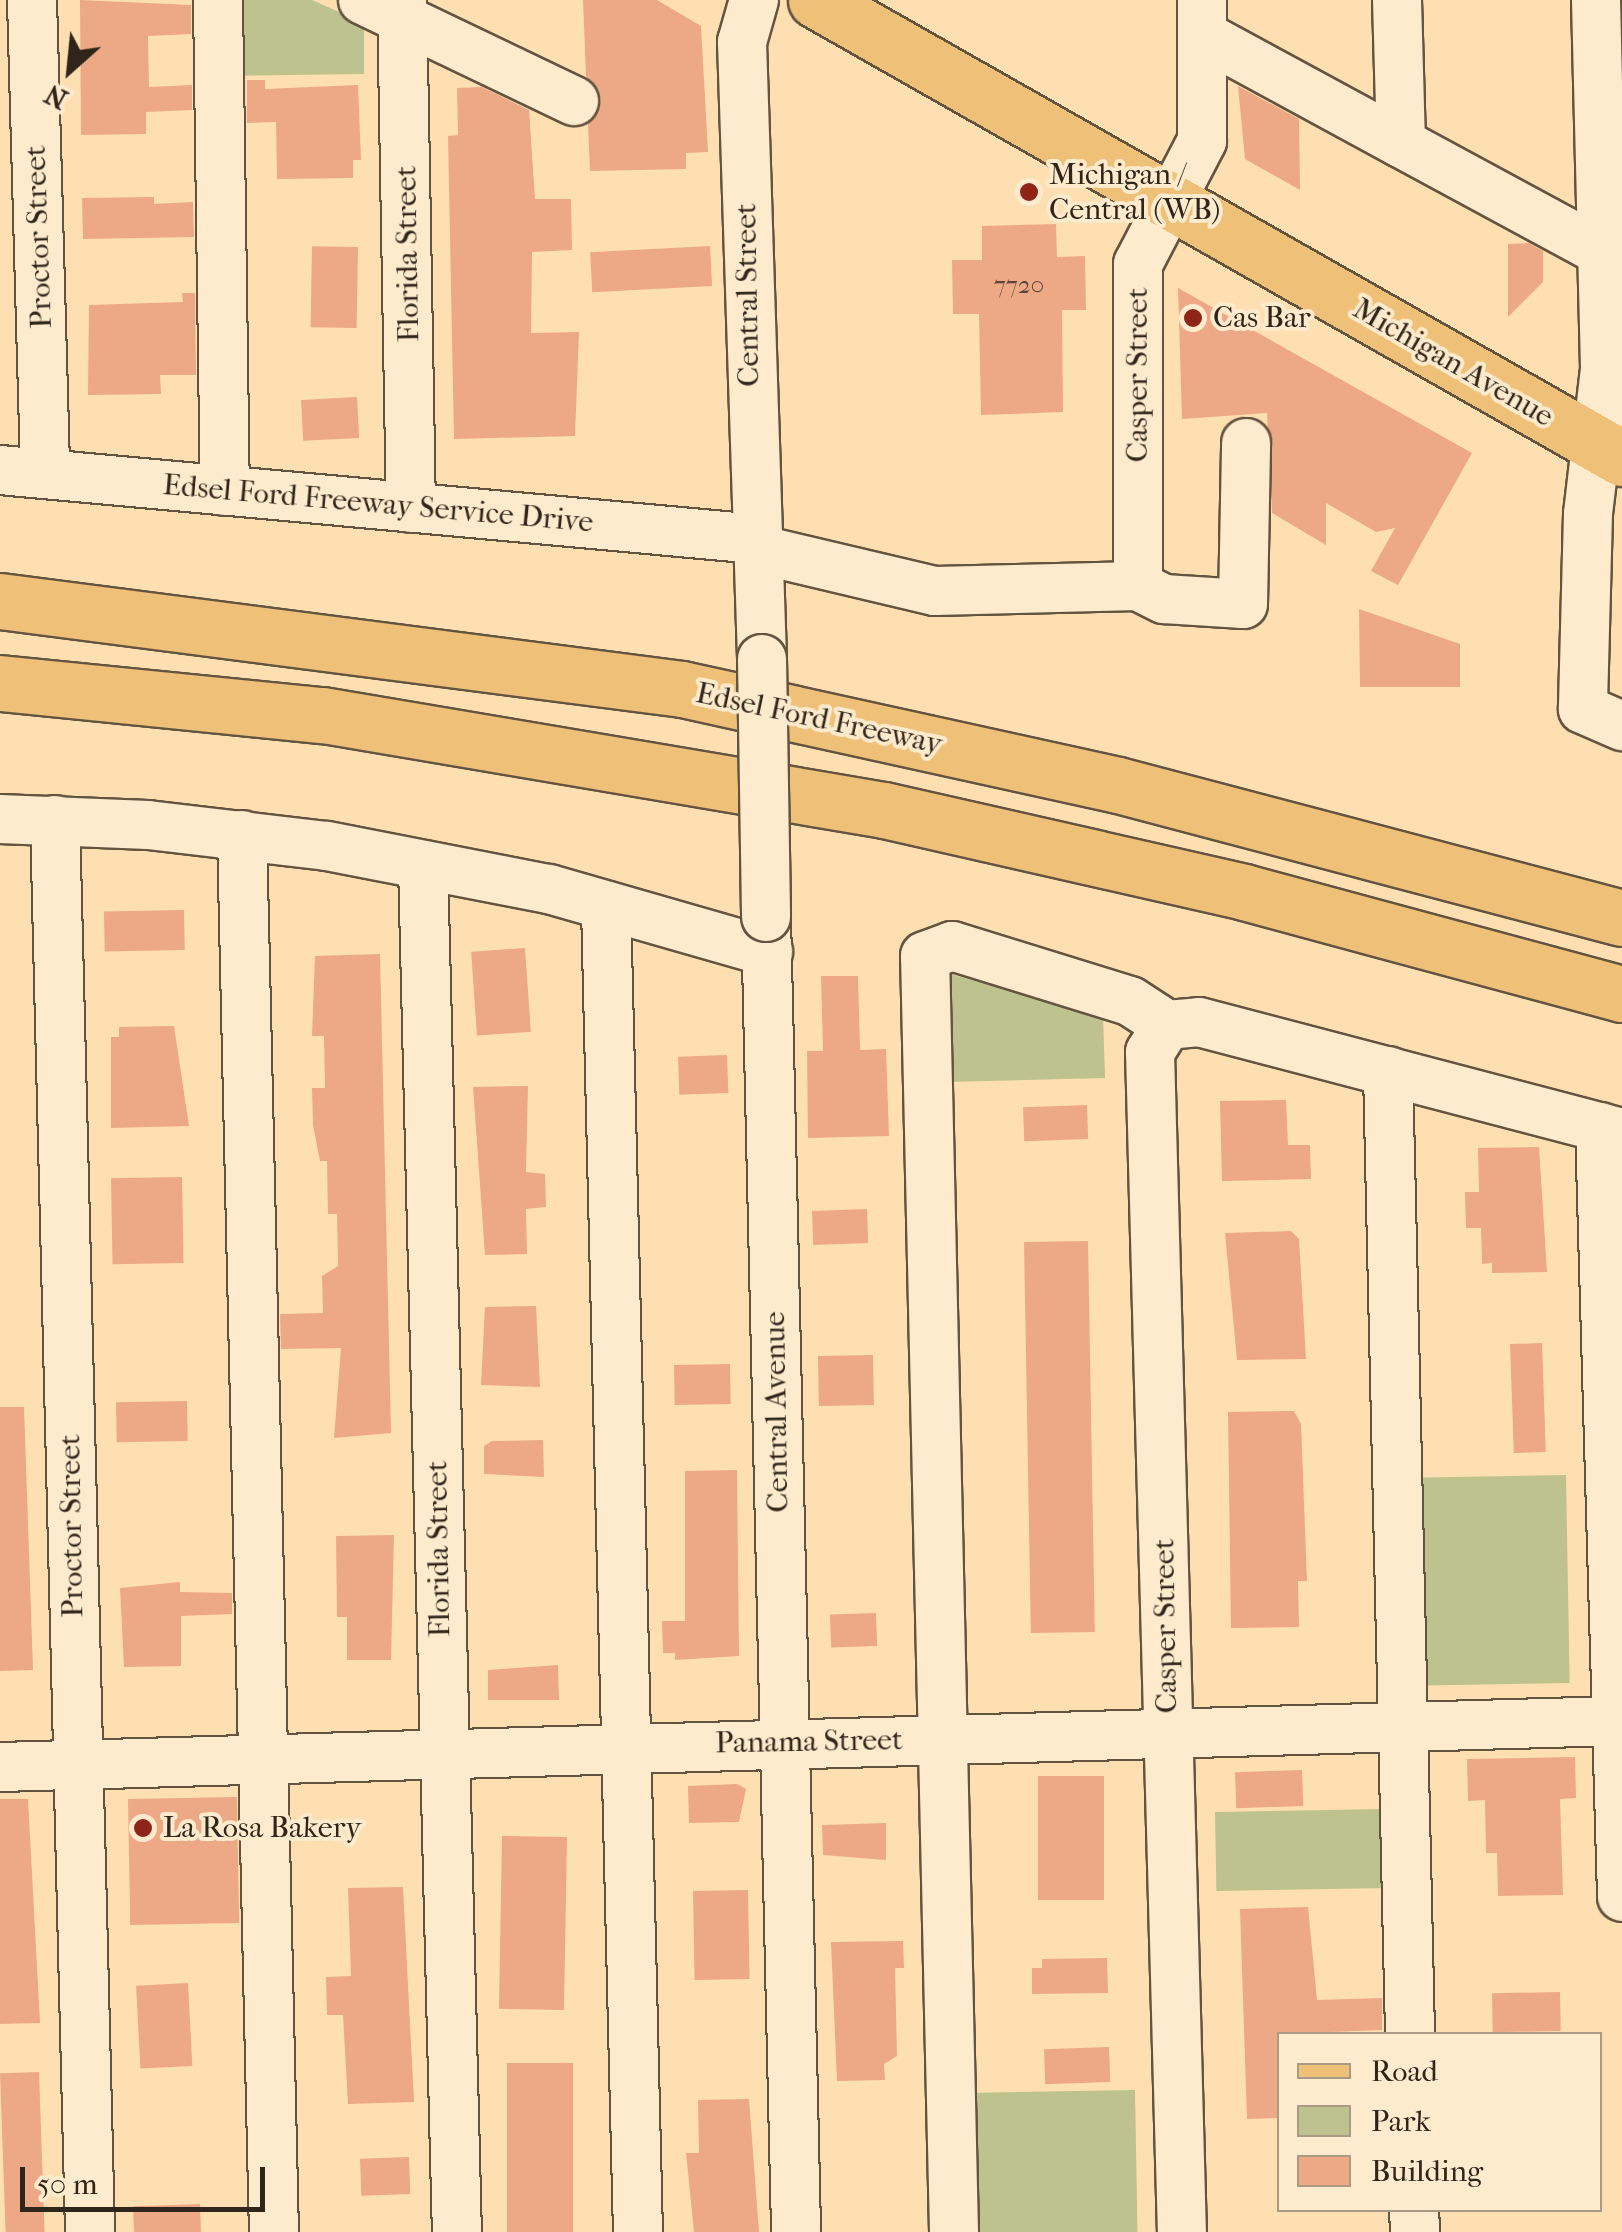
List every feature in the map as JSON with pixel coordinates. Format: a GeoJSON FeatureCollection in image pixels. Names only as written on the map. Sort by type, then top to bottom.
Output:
{"type":"FeatureCollection","features":[{"type":"Feature","properties":{"kind":"main road","name":"Michigan Avenue"},"geometry":{"type":"LineString","coordinates":[[816,0],[1609,451]]}},
{"type":"Feature","properties":{"kind":"main road","name":"Edsel Ford Freeway"},"geometry":{"type":"LineString","coordinates":[[0,601],[370,643],[682,689],[1118,785],[1622,918]]}},
{"type":"Feature","properties":{"kind":"main road"},"geometry":{"type":"LineString","coordinates":[[0,683],[324,714],[826,798],[1224,887],[1622,994]]}},
{"type":"Feature","properties":{"kind":"street","name":"Proctor Street"},"geometry":{"type":"LineString","coordinates":[[23,472],[32,0]]}},
{"type":"Feature","properties":{"kind":"street"},"geometry":{"type":"LineString","coordinates":[[218,0],[225,491]]}},
{"type":"Feature","properties":{"kind":"street","name":"Central Street"},"geometry":{"type":"LineString","coordinates":[[754,0],[742,42],[758,560]]}},
{"type":"Feature","properties":{"kind":"street"},"geometry":{"type":"LineString","coordinates":[[1396,0],[1401,143]]}},
{"type":"Feature","properties":{"kind":"street"},"geometry":{"type":"LineString","coordinates":[[1596,0],[1609,451],[1602,718]]}},
{"type":"Feature","properties":{"kind":"street"},"geometry":{"type":"LineString","coordinates":[[389,7],[574,101]]}},
{"type":"Feature","properties":{"kind":"street","name":"Florida Street"},"geometry":{"type":"LineString","coordinates":[[389,7],[411,508]]}},
{"type":"Feature","properties":{"kind":"street"},"geometry":{"type":"LineString","coordinates":[[1202,17],[1401,143],[1602,252]]}},
{"type":"Feature","properties":{"kind":"street","name":"Casper Street"},"geometry":{"type":"LineString","coordinates":[[1138,586],[1138,264],[1202,141],[1202,17]]}},
{"type":"Feature","properties":{"kind":"street","name":"Edsel Ford Freeway Service Drive"},"geometry":{"type":"LineString","coordinates":[[23,472],[411,508],[758,560],[934,591],[1138,586],[1164,599],[1243,604],[1246,442]]}},
{"type":"Feature","properties":{"kind":"street","name":"Central Avenue"},"geometry":{"type":"LineString","coordinates":[[758,560],[796,2232]]}},
{"type":"Feature","properties":{"kind":"street"},"geometry":{"type":"LineString","coordinates":[[0,820],[56,820],[242,834],[767,934]]}},
{"type":"Feature","properties":{"kind":"street","name":"Proctor Street"},"geometry":{"type":"LineString","coordinates":[[56,820],[90,2232]]}},
{"type":"Feature","properties":{"kind":"street"},"geometry":{"type":"LineString","coordinates":[[242,834],[274,2232]]}},
{"type":"Feature","properties":{"kind":"street","name":"Florida Street"},"geometry":{"type":"LineString","coordinates":[[424,866],[457,2232]]}},
{"type":"Feature","properties":{"kind":"street"},"geometry":{"type":"LineString","coordinates":[[606,906],[638,2232]]}},
{"type":"Feature","properties":{"kind":"street"},"geometry":{"type":"LineString","coordinates":[[954,2232],[924,956],[952,946],[1130,1001],[1167,1025],[1199,1022],[1611,1130],[1622,1897]]}},
{"type":"Feature","properties":{"kind":"street","name":"Casper Street"},"geometry":{"type":"LineString","coordinates":[[1167,1025],[1150,1052],[1182,2232]]}},
{"type":"Feature","properties":{"kind":"street"},"geometry":{"type":"LineString","coordinates":[[1388,1071],[1410,2032]]}},
{"type":"Feature","properties":{"kind":"street","name":"Panama Street"},"geometry":{"type":"LineString","coordinates":[[0,1767],[1618,1721]]}},
{"type":"Feature","properties":{"kind":"green space"},"geometry":{"type":"Polygon","coordinates":[[[227,0],[312,0],[364,23],[364,74],[228,76],[227,0]]]}},
{"type":"Feature","properties":{"kind":"green space"},"geometry":{"type":"Polygon","coordinates":[[[943,972],[1103,1017],[1105,1078],[946,1082],[943,972]]]}},
{"type":"Feature","properties":{"kind":"green space"},"geometry":{"type":"Polygon","coordinates":[[[1566,1475],[1570,1683],[1413,1686],[1409,1478],[1566,1475]]]}},
{"type":"Feature","properties":{"kind":"green space"},"geometry":{"type":"Polygon","coordinates":[[[1385,1809],[1386,1888],[1216,1891],[1215,1812],[1385,1809]]]}},
{"type":"Feature","properties":{"kind":"green space"},"geometry":{"type":"Polygon","coordinates":[[[1135,2090],[1137,2232],[970,2232],[968,2093],[1135,2090]]]}},
{"type":"Feature","properties":{"kind":"building"},"geometry":{"type":"Polygon","coordinates":[[[80,0],[191,5],[191,34],[148,36],[149,87],[192,85],[192,110],[146,112],[146,134],[81,135],[80,0]]]}},
{"type":"Feature","properties":{"kind":"building"},"geometry":{"type":"Polygon","coordinates":[[[583,0],[657,0],[701,26],[708,152],[686,153],[686,169],[590,171],[588,124],[601,100],[586,76],[583,0]]]}},
{"type":"Feature","properties":{"kind":"building"},"geometry":{"type":"Polygon","coordinates":[[[247,80],[265,80],[265,89],[358,85],[361,160],[353,160],[353,178],[277,179],[276,122],[247,123],[247,80]]]}},
{"type":"Feature","properties":{"kind":"building"},"geometry":{"type":"Polygon","coordinates":[[[1238,86],[1299,119],[1300,190],[1245,159],[1238,86]]]}},
{"type":"Feature","properties":{"kind":"building"},"geometry":{"type":"Polygon","coordinates":[[[482,87],[529,110],[535,199],[571,199],[572,250],[532,252],[531,333],[579,332],[575,436],[454,439],[448,136],[458,135],[457,88],[482,87]]]}},
{"type":"Feature","properties":{"kind":"building"},"geometry":{"type":"Polygon","coordinates":[[[154,197],[154,204],[193,202],[194,237],[83,239],[82,198],[154,197]]]}},
{"type":"Feature","properties":{"kind":"building"},"geometry":{"type":"Polygon","coordinates":[[[1056,224],[1057,257],[1085,256],[1086,310],[1062,310],[1063,412],[981,415],[979,314],[953,314],[952,260],[982,260],[982,226],[1056,224]]]}},
{"type":"Feature","properties":{"kind":"building"},"geometry":{"type":"Polygon","coordinates":[[[1529,243],[1543,251],[1543,282],[1508,317],[1508,244],[1529,243]]]}},
{"type":"Feature","properties":{"kind":"building"},"geometry":{"type":"Polygon","coordinates":[[[312,246],[358,247],[357,328],[311,327],[312,246]]]}},
{"type":"Feature","properties":{"kind":"building"},"geometry":{"type":"Polygon","coordinates":[[[710,246],[712,286],[592,292],[590,252],[710,246]]]}},
{"type":"Feature","properties":{"kind":"building"},"geometry":{"type":"Polygon","coordinates":[[[1178,288],[1472,453],[1398,585],[1371,571],[1395,528],[1376,532],[1326,503],[1326,545],[1272,513],[1267,413],[1182,419],[1178,288]]]}},
{"type":"Feature","properties":{"kind":"building"},"geometry":{"type":"Polygon","coordinates":[[[182,293],[195,293],[196,375],[160,375],[161,394],[88,395],[89,305],[183,302],[182,293]]]}},
{"type":"Feature","properties":{"kind":"building"},"geometry":{"type":"Polygon","coordinates":[[[357,397],[359,438],[303,441],[301,400],[357,397]]]}},
{"type":"Feature","properties":{"kind":"building"},"geometry":{"type":"Polygon","coordinates":[[[1359,609],[1460,644],[1460,687],[1360,687],[1359,609]]]}},
{"type":"Feature","properties":{"kind":"building"},"geometry":{"type":"Polygon","coordinates":[[[184,910],[185,950],[105,951],[104,911],[184,910]]]}},
{"type":"Feature","properties":{"kind":"building"},"geometry":{"type":"Polygon","coordinates":[[[525,948],[531,1032],[477,1036],[471,952],[525,948]]]}},
{"type":"Feature","properties":{"kind":"building"},"geometry":{"type":"Polygon","coordinates":[[[380,954],[391,1433],[334,1438],[341,1348],[281,1349],[280,1314],[323,1313],[322,1276],[338,1266],[337,1214],[328,1214],[327,1161],[320,1161],[313,1125],[312,1088],[325,1088],[324,1036],[312,1036],[315,956],[380,954]]]}},
{"type":"Feature","properties":{"kind":"building"},"geometry":{"type":"Polygon","coordinates":[[[821,976],[858,976],[860,1050],[886,1049],[889,1136],[808,1138],[807,1051],[823,1051],[821,976]]]}},
{"type":"Feature","properties":{"kind":"building"},"geometry":{"type":"Polygon","coordinates":[[[174,1026],[189,1126],[111,1128],[111,1037],[119,1037],[119,1027],[174,1026]]]}},
{"type":"Feature","properties":{"kind":"building"},"geometry":{"type":"Polygon","coordinates":[[[727,1055],[728,1093],[679,1095],[678,1057],[727,1055]]]}},
{"type":"Feature","properties":{"kind":"building"},"geometry":{"type":"Polygon","coordinates":[[[528,1086],[526,1172],[545,1174],[546,1207],[526,1209],[527,1254],[485,1255],[473,1087],[528,1086]]]}},
{"type":"Feature","properties":{"kind":"building"},"geometry":{"type":"Polygon","coordinates":[[[1286,1100],[1288,1145],[1310,1145],[1311,1179],[1222,1181],[1220,1101],[1286,1100]]]}},
{"type":"Feature","properties":{"kind":"building"},"geometry":{"type":"Polygon","coordinates":[[[1087,1105],[1088,1139],[1024,1141],[1023,1107],[1087,1105]]]}},
{"type":"Feature","properties":{"kind":"building"},"geometry":{"type":"Polygon","coordinates":[[[1539,1147],[1547,1272],[1492,1273],[1492,1263],[1482,1264],[1481,1228],[1466,1228],[1465,1192],[1479,1192],[1478,1148],[1539,1147]]]}},
{"type":"Feature","properties":{"kind":"building"},"geometry":{"type":"Polygon","coordinates":[[[182,1177],[184,1263],[113,1264],[111,1178],[182,1177]]]}},
{"type":"Feature","properties":{"kind":"building"},"geometry":{"type":"Polygon","coordinates":[[[867,1209],[868,1243],[813,1245],[812,1211],[867,1209]]]}},
{"type":"Feature","properties":{"kind":"building"},"geometry":{"type":"Polygon","coordinates":[[[1291,1231],[1299,1239],[1306,1359],[1237,1360],[1225,1233],[1291,1231]]]}},
{"type":"Feature","properties":{"kind":"building"},"geometry":{"type":"Polygon","coordinates":[[[1088,1241],[1095,1632],[1031,1633],[1024,1242],[1088,1241]]]}},
{"type":"Feature","properties":{"kind":"building"},"geometry":{"type":"Polygon","coordinates":[[[536,1306],[540,1387],[481,1385],[485,1307],[536,1306]]]}},
{"type":"Feature","properties":{"kind":"building"},"geometry":{"type":"Polygon","coordinates":[[[1542,1343],[1546,1452],[1514,1453],[1510,1344],[1542,1343]]]}},
{"type":"Feature","properties":{"kind":"building"},"geometry":{"type":"Polygon","coordinates":[[[873,1355],[874,1405],[819,1406],[818,1356],[873,1355]]]}},
{"type":"Feature","properties":{"kind":"building"},"geometry":{"type":"Polygon","coordinates":[[[730,1364],[731,1404],[675,1405],[674,1365],[730,1364]]]}},
{"type":"Feature","properties":{"kind":"building"},"geometry":{"type":"Polygon","coordinates":[[[187,1401],[188,1441],[117,1442],[116,1402],[187,1401]]]}},
{"type":"Feature","properties":{"kind":"building"},"geometry":{"type":"Polygon","coordinates":[[[0,1407],[24,1407],[33,1670],[0,1671],[0,1407]]]}},
{"type":"Feature","properties":{"kind":"building"},"geometry":{"type":"Polygon","coordinates":[[[1294,1411],[1301,1424],[1307,1581],[1298,1581],[1299,1627],[1231,1628],[1228,1412],[1294,1411]]]}},
{"type":"Feature","properties":{"kind":"building"},"geometry":{"type":"Polygon","coordinates":[[[543,1440],[544,1477],[484,1474],[484,1446],[492,1441],[543,1440]]]}},
{"type":"Feature","properties":{"kind":"building"},"geometry":{"type":"Polygon","coordinates":[[[737,1470],[739,1656],[675,1660],[675,1653],[663,1653],[662,1621],[685,1621],[685,1471],[737,1470]]]}},
{"type":"Feature","properties":{"kind":"building"},"geometry":{"type":"Polygon","coordinates":[[[394,1535],[391,1660],[347,1660],[347,1617],[337,1617],[336,1536],[394,1535]]]}},
{"type":"Feature","properties":{"kind":"building"},"geometry":{"type":"Polygon","coordinates":[[[180,1582],[180,1592],[232,1593],[232,1614],[181,1616],[181,1666],[124,1667],[120,1588],[180,1582]]]}},
{"type":"Feature","properties":{"kind":"building"},"geometry":{"type":"Polygon","coordinates":[[[876,1613],[877,1646],[831,1648],[830,1615],[876,1613]]]}},
{"type":"Feature","properties":{"kind":"building"},"geometry":{"type":"Polygon","coordinates":[[[558,1665],[559,1700],[488,1700],[488,1670],[558,1665]]]}},
{"type":"Feature","properties":{"kind":"building"},"geometry":{"type":"Polygon","coordinates":[[[1575,1757],[1576,1798],[1560,1799],[1563,1895],[1498,1896],[1497,1853],[1486,1853],[1485,1800],[1468,1801],[1467,1759],[1575,1757]]]}},
{"type":"Feature","properties":{"kind":"building"},"geometry":{"type":"Polygon","coordinates":[[[1302,1770],[1303,1806],[1236,1808],[1235,1772],[1302,1770]]]}},
{"type":"Feature","properties":{"kind":"building"},"geometry":{"type":"Polygon","coordinates":[[[1038,1776],[1104,1776],[1104,1900],[1038,1900],[1038,1776]]]}},
{"type":"Feature","properties":{"kind":"building"},"geometry":{"type":"Polygon","coordinates":[[[737,1784],[746,1789],[739,1822],[689,1823],[688,1786],[737,1784]]]}},
{"type":"Feature","properties":{"kind":"building"},"geometry":{"type":"Polygon","coordinates":[[[237,1797],[239,1923],[130,1925],[128,1799],[237,1797]]]}},
{"type":"Feature","properties":{"kind":"building"},"geometry":{"type":"Polygon","coordinates":[[[0,1799],[28,1799],[40,2023],[0,2024],[0,1799]]]}},
{"type":"Feature","properties":{"kind":"building"},"geometry":{"type":"Polygon","coordinates":[[[886,1823],[886,1860],[823,1855],[822,1825],[886,1823]]]}},
{"type":"Feature","properties":{"kind":"building"},"geometry":{"type":"Polygon","coordinates":[[[502,1836],[567,1837],[564,2010],[499,2009],[502,1836]]]}},
{"type":"Feature","properties":{"kind":"building"},"geometry":{"type":"Polygon","coordinates":[[[403,1887],[414,2102],[348,2104],[343,2015],[327,2015],[326,1977],[351,1976],[348,1888],[403,1887]]]}},
{"type":"Feature","properties":{"kind":"building"},"geometry":{"type":"Polygon","coordinates":[[[748,1890],[750,1979],[695,1980],[693,1891],[748,1890]]]}},
{"type":"Feature","properties":{"kind":"building"},"geometry":{"type":"Polygon","coordinates":[[[1308,1907],[1317,2000],[1382,1998],[1382,2030],[1277,2032],[1277,2118],[1247,2119],[1240,1909],[1308,1907]]]}},
{"type":"Feature","properties":{"kind":"building"},"geometry":{"type":"Polygon","coordinates":[[[903,1941],[904,1968],[895,1968],[897,2056],[884,2064],[885,2080],[837,2081],[831,1942],[903,1941]]]}},
{"type":"Feature","properties":{"kind":"building"},"geometry":{"type":"Polygon","coordinates":[[[1107,1958],[1108,1993],[1032,1994],[1032,1968],[1042,1968],[1042,1959],[1107,1958]]]}},
{"type":"Feature","properties":{"kind":"building"},"geometry":{"type":"Polygon","coordinates":[[[188,1983],[192,2066],[140,2069],[136,1986],[188,1983]]]}},
{"type":"Feature","properties":{"kind":"building"},"geometry":{"type":"Polygon","coordinates":[[[1560,1992],[1561,2031],[1493,2032],[1492,1993],[1560,1992]]]}},
{"type":"Feature","properties":{"kind":"building"},"geometry":{"type":"Polygon","coordinates":[[[1109,2047],[1110,2082],[1045,2084],[1044,2049],[1109,2047]]]}},
{"type":"Feature","properties":{"kind":"building"},"geometry":{"type":"Polygon","coordinates":[[[507,2063],[573,2063],[573,2232],[507,2232],[507,2063]]]}},
{"type":"Feature","properties":{"kind":"building"},"geometry":{"type":"Polygon","coordinates":[[[39,2072],[45,2232],[6,2232],[0,2073],[39,2072]]]}},
{"type":"Feature","properties":{"kind":"building"},"geometry":{"type":"Polygon","coordinates":[[[749,2099],[759,2232],[694,2232],[686,2153],[699,2153],[698,2100],[749,2099]]]}},
{"type":"Feature","properties":{"kind":"building"},"geometry":{"type":"Polygon","coordinates":[[[409,2157],[410,2194],[361,2196],[360,2159],[409,2157]]]}},
{"type":"Feature","properties":{"kind":"building"},"geometry":{"type":"Polygon","coordinates":[[[200,2204],[201,2232],[134,2232],[133,2206],[200,2204]]]}},
{"type":"Feature","properties":{"kind":"place","name":"Michigan / Central (WB)"},"geometry":{"type":"Point","coordinates":[1029,192]}},
{"type":"Feature","properties":{"kind":"place","name":"Cas Bar"},"geometry":{"type":"Point","coordinates":[1193,318]}},
{"type":"Feature","properties":{"kind":"place","name":"La Rosa Bakery"},"geometry":{"type":"Point","coordinates":[143,1828]}}]}
